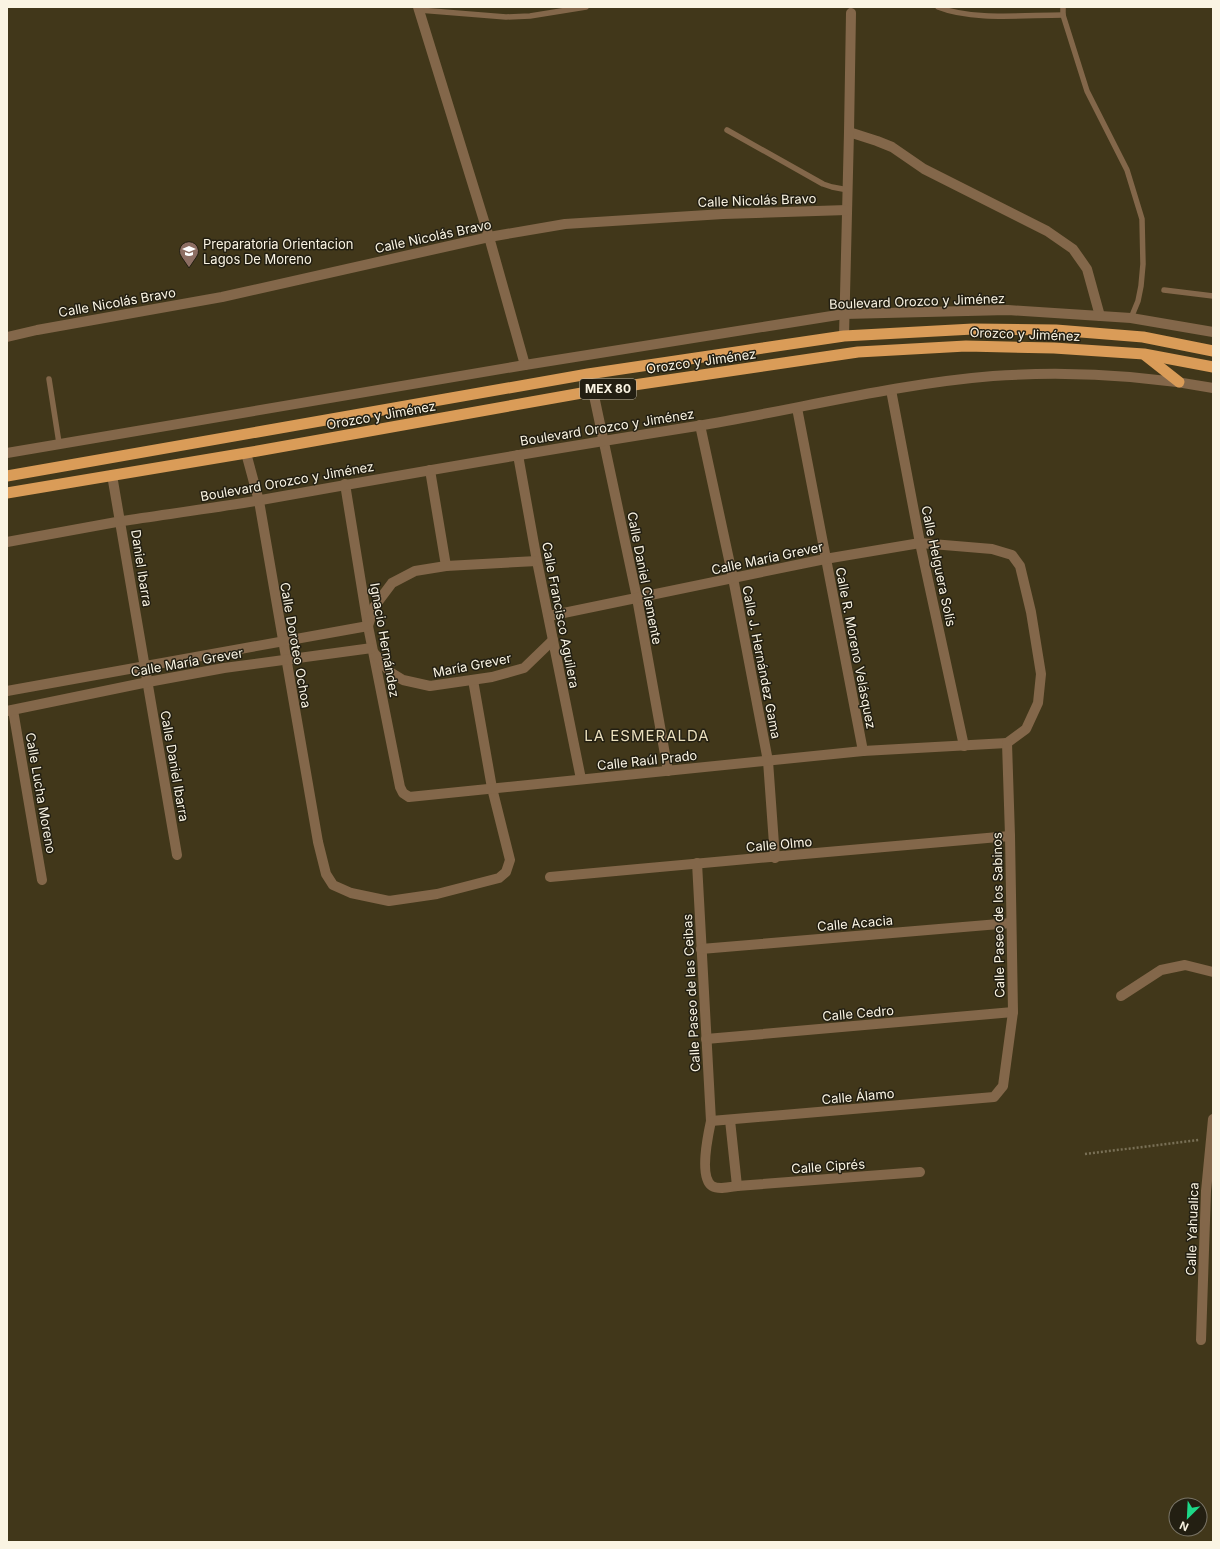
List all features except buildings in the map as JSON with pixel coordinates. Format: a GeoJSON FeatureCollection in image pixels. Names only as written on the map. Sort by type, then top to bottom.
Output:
{"type":"FeatureCollection","features":[{"type":"Feature","properties":{"kind":"highway","name":"Orozco y Jiménez"},"geometry":{"type":"LineString","coordinates":[[7,476],[580,375],[844,336],[972,329],[1056,330],[1143,337],[1213,351]]}},
{"type":"Feature","properties":{"kind":"highway","name":"Orozco y Jiménez"},"geometry":{"type":"LineString","coordinates":[[7,493],[246,453],[593,391],[858,352],[966,346],[1054,348],[1144,354],[1213,367]]}},
{"type":"Feature","properties":{"kind":"highway"},"geometry":{"type":"LineString","coordinates":[[1144,354],[1179,382]]}},
{"type":"Feature","properties":{"kind":"street"},"geometry":{"type":"LineString","coordinates":[[419,8],[489,237],[525,364]]}},
{"type":"Feature","properties":{"kind":"street"},"geometry":{"type":"LineString","coordinates":[[844,336],[848,190],[850,13]]}},
{"type":"Feature","properties":{"kind":"street"},"geometry":{"type":"LineString","coordinates":[[849,132],[892,147],[924,169],[1047,231],[1073,249],[1087,269],[1100,316]]}},
{"type":"Feature","properties":{"kind":"street","name":"Calle Nicolás Bravo"},"geometry":{"type":"LineString","coordinates":[[7,337],[37,330],[222,297],[489,237],[565,224],[723,214],[847,210]]}},
{"type":"Feature","properties":{"kind":"street","name":"Boulevard Orozco y Jiménez"},"geometry":{"type":"LineString","coordinates":[[7,453],[525,364],[844,314],[1008,310],[1130,318],[1213,332]]}},
{"type":"Feature","properties":{"kind":"street","name":"Boulevard Orozco y Jiménez"},"geometry":{"type":"LineString","coordinates":[[7,542],[121,522],[259,501],[345,484],[604,440],[700,426],[891,390],[992,376],[1076,373],[1179,382],[1213,388]]}},
{"type":"Feature","properties":{"kind":"street","name":"Calle Helguera Solís"},"geometry":{"type":"LineString","coordinates":[[891,390],[920,543],[964,746]]}},
{"type":"Feature","properties":{"kind":"street","name":"Calle Daniel Clemente"},"geometry":{"type":"LineString","coordinates":[[593,391],[638,598],[668,771]]}},
{"type":"Feature","properties":{"kind":"street","name":"Calle R. Moreno Velásquez"},"geometry":{"type":"LineString","coordinates":[[797,408],[863,751]]}},
{"type":"Feature","properties":{"kind":"street","name":"Calle J. Hernández Gama"},"geometry":{"type":"LineString","coordinates":[[700,426],[733,578],[768,761],[775,858]]}},
{"type":"Feature","properties":{"kind":"street","name":"Calle Doroteo Ochoa"},"geometry":{"type":"LineString","coordinates":[[246,453],[259,501],[285,660],[318,842],[326,874],[333,885],[350,893],[389,901],[437,894],[499,878],[506,872],[510,860],[492,788],[473,680]]}},
{"type":"Feature","properties":{"kind":"street","name":"Calle Francisco Aguilera"},"geometry":{"type":"LineString","coordinates":[[518,455],[537,561],[581,779]]}},
{"type":"Feature","properties":{"kind":"street"},"geometry":{"type":"LineString","coordinates":[[430,470],[446,566]]}},
{"type":"Feature","properties":{"kind":"street","name":"Daniel Ibarra"},"geometry":{"type":"LineString","coordinates":[[112,475],[148,682]]}},
{"type":"Feature","properties":{"kind":"street","name":"Ignacio Hernández"},"geometry":{"type":"LineString","coordinates":[[345,484],[368,626],[400,787],[402,793],[409,797]]}},
{"type":"Feature","properties":{"kind":"street","name":"Calle María Grever"},"geometry":{"type":"LineString","coordinates":[[549,616],[825,559],[920,543],[992,549],[1012,555],[1020,566],[1031,612],[1041,674],[1038,703],[1026,730],[1007,743]]}},
{"type":"Feature","properties":{"kind":"street"},"geometry":{"type":"LineString","coordinates":[[368,626],[374,607],[392,583],[415,571],[446,566],[537,561]]}},
{"type":"Feature","properties":{"kind":"street","name":"Calle María Grever"},"geometry":{"type":"LineString","coordinates":[[7,691],[368,626]]}},
{"type":"Feature","properties":{"kind":"street","name":"María Grever"},"geometry":{"type":"LineString","coordinates":[[373,650],[390,672],[403,680],[430,686],[492,677],[524,668],[553,640]]}},
{"type":"Feature","properties":{"kind":"street","name":"Calle María Grever"},"geometry":{"type":"LineString","coordinates":[[10,711],[148,682],[224,668],[373,650]]}},
{"type":"Feature","properties":{"kind":"street","name":"Calle Daniel Ibarra"},"geometry":{"type":"LineString","coordinates":[[148,682],[177,855]]}},
{"type":"Feature","properties":{"kind":"street","name":"Calle Lucha Moreno"},"geometry":{"type":"LineString","coordinates":[[10,711],[42,880]]}},
{"type":"Feature","properties":{"kind":"street","name":"Calle Raúl Prado"},"geometry":{"type":"LineString","coordinates":[[409,797],[863,751],[1007,743]]}},
{"type":"Feature","properties":{"kind":"street","name":"Calle Paseo de los Sabinos"},"geometry":{"type":"LineString","coordinates":[[1003,1086],[1013,1012],[1007,743]]}},
{"type":"Feature","properties":{"kind":"street","name":"Calle Olmo"},"geometry":{"type":"LineString","coordinates":[[550,877],[1010,836]]}},
{"type":"Feature","properties":{"kind":"street","name":"Calle Paseo de las Ceibas"},"geometry":{"type":"LineString","coordinates":[[697,863],[711,1122]]}},
{"type":"Feature","properties":{"kind":"street","name":"Calle Acacia"},"geometry":{"type":"LineString","coordinates":[[701,949],[1012,923]]}},
{"type":"Feature","properties":{"kind":"street"},"geometry":{"type":"LineString","coordinates":[[1121,996],[1161,970],[1185,965],[1213,972]]}},
{"type":"Feature","properties":{"kind":"street","name":"Calle Cedro"},"geometry":{"type":"LineString","coordinates":[[706,1039],[1013,1012]]}},
{"type":"Feature","properties":{"kind":"street","name":"Calle Álamo"},"geometry":{"type":"LineString","coordinates":[[711,1122],[994,1097],[1003,1086]]}},
{"type":"Feature","properties":{"kind":"street","name":"Calle Yahualica"},"geometry":{"type":"LineString","coordinates":[[1201,1340],[1206,1191],[1213,1119]]}},
{"type":"Feature","properties":{"kind":"street"},"geometry":{"type":"LineString","coordinates":[[730,1120],[737,1186]]}},
{"type":"Feature","properties":{"kind":"street","name":"Calle Ciprés"},"geometry":{"type":"LineString","coordinates":[[711,1122],[706,1147],[706,1178],[712,1186],[718,1188],[920,1172]]}},
{"type":"Feature","properties":{"kind":"lane"},"geometry":{"type":"LineString","coordinates":[[419,8],[506,17],[530,16],[586,7]]}},
{"type":"Feature","properties":{"kind":"lane"},"geometry":{"type":"LineString","coordinates":[[938,7],[950,12],[978,15],[1063,15]]}},
{"type":"Feature","properties":{"kind":"lane"},"geometry":{"type":"LineString","coordinates":[[1063,7],[1063,15],[1086,90],[1127,170],[1142,220],[1143,264],[1141,286],[1138,301],[1130,318]]}},
{"type":"Feature","properties":{"kind":"lane"},"geometry":{"type":"LineString","coordinates":[[727,130],[824,184],[848,190]]}},
{"type":"Feature","properties":{"kind":"lane"},"geometry":{"type":"LineString","coordinates":[[1164,290],[1213,296]]}},
{"type":"Feature","properties":{"kind":"lane"},"geometry":{"type":"LineString","coordinates":[[49,379],[60,443]]}},
{"type":"Feature","properties":{"kind":"path"},"geometry":{"type":"LineString","coordinates":[[1085,1154],[1211,1139]]}},
{"type":"Feature","properties":{"kind":"place","name":"Preparatoria Orientacion Lagos De Moreno"},"geometry":{"type":"Point","coordinates":[189,268]}},
{"type":"Feature","properties":{"kind":"district","name":"LA ESMERALDA"},"geometry":{"type":"Point","coordinates":[647,736]}}]}
